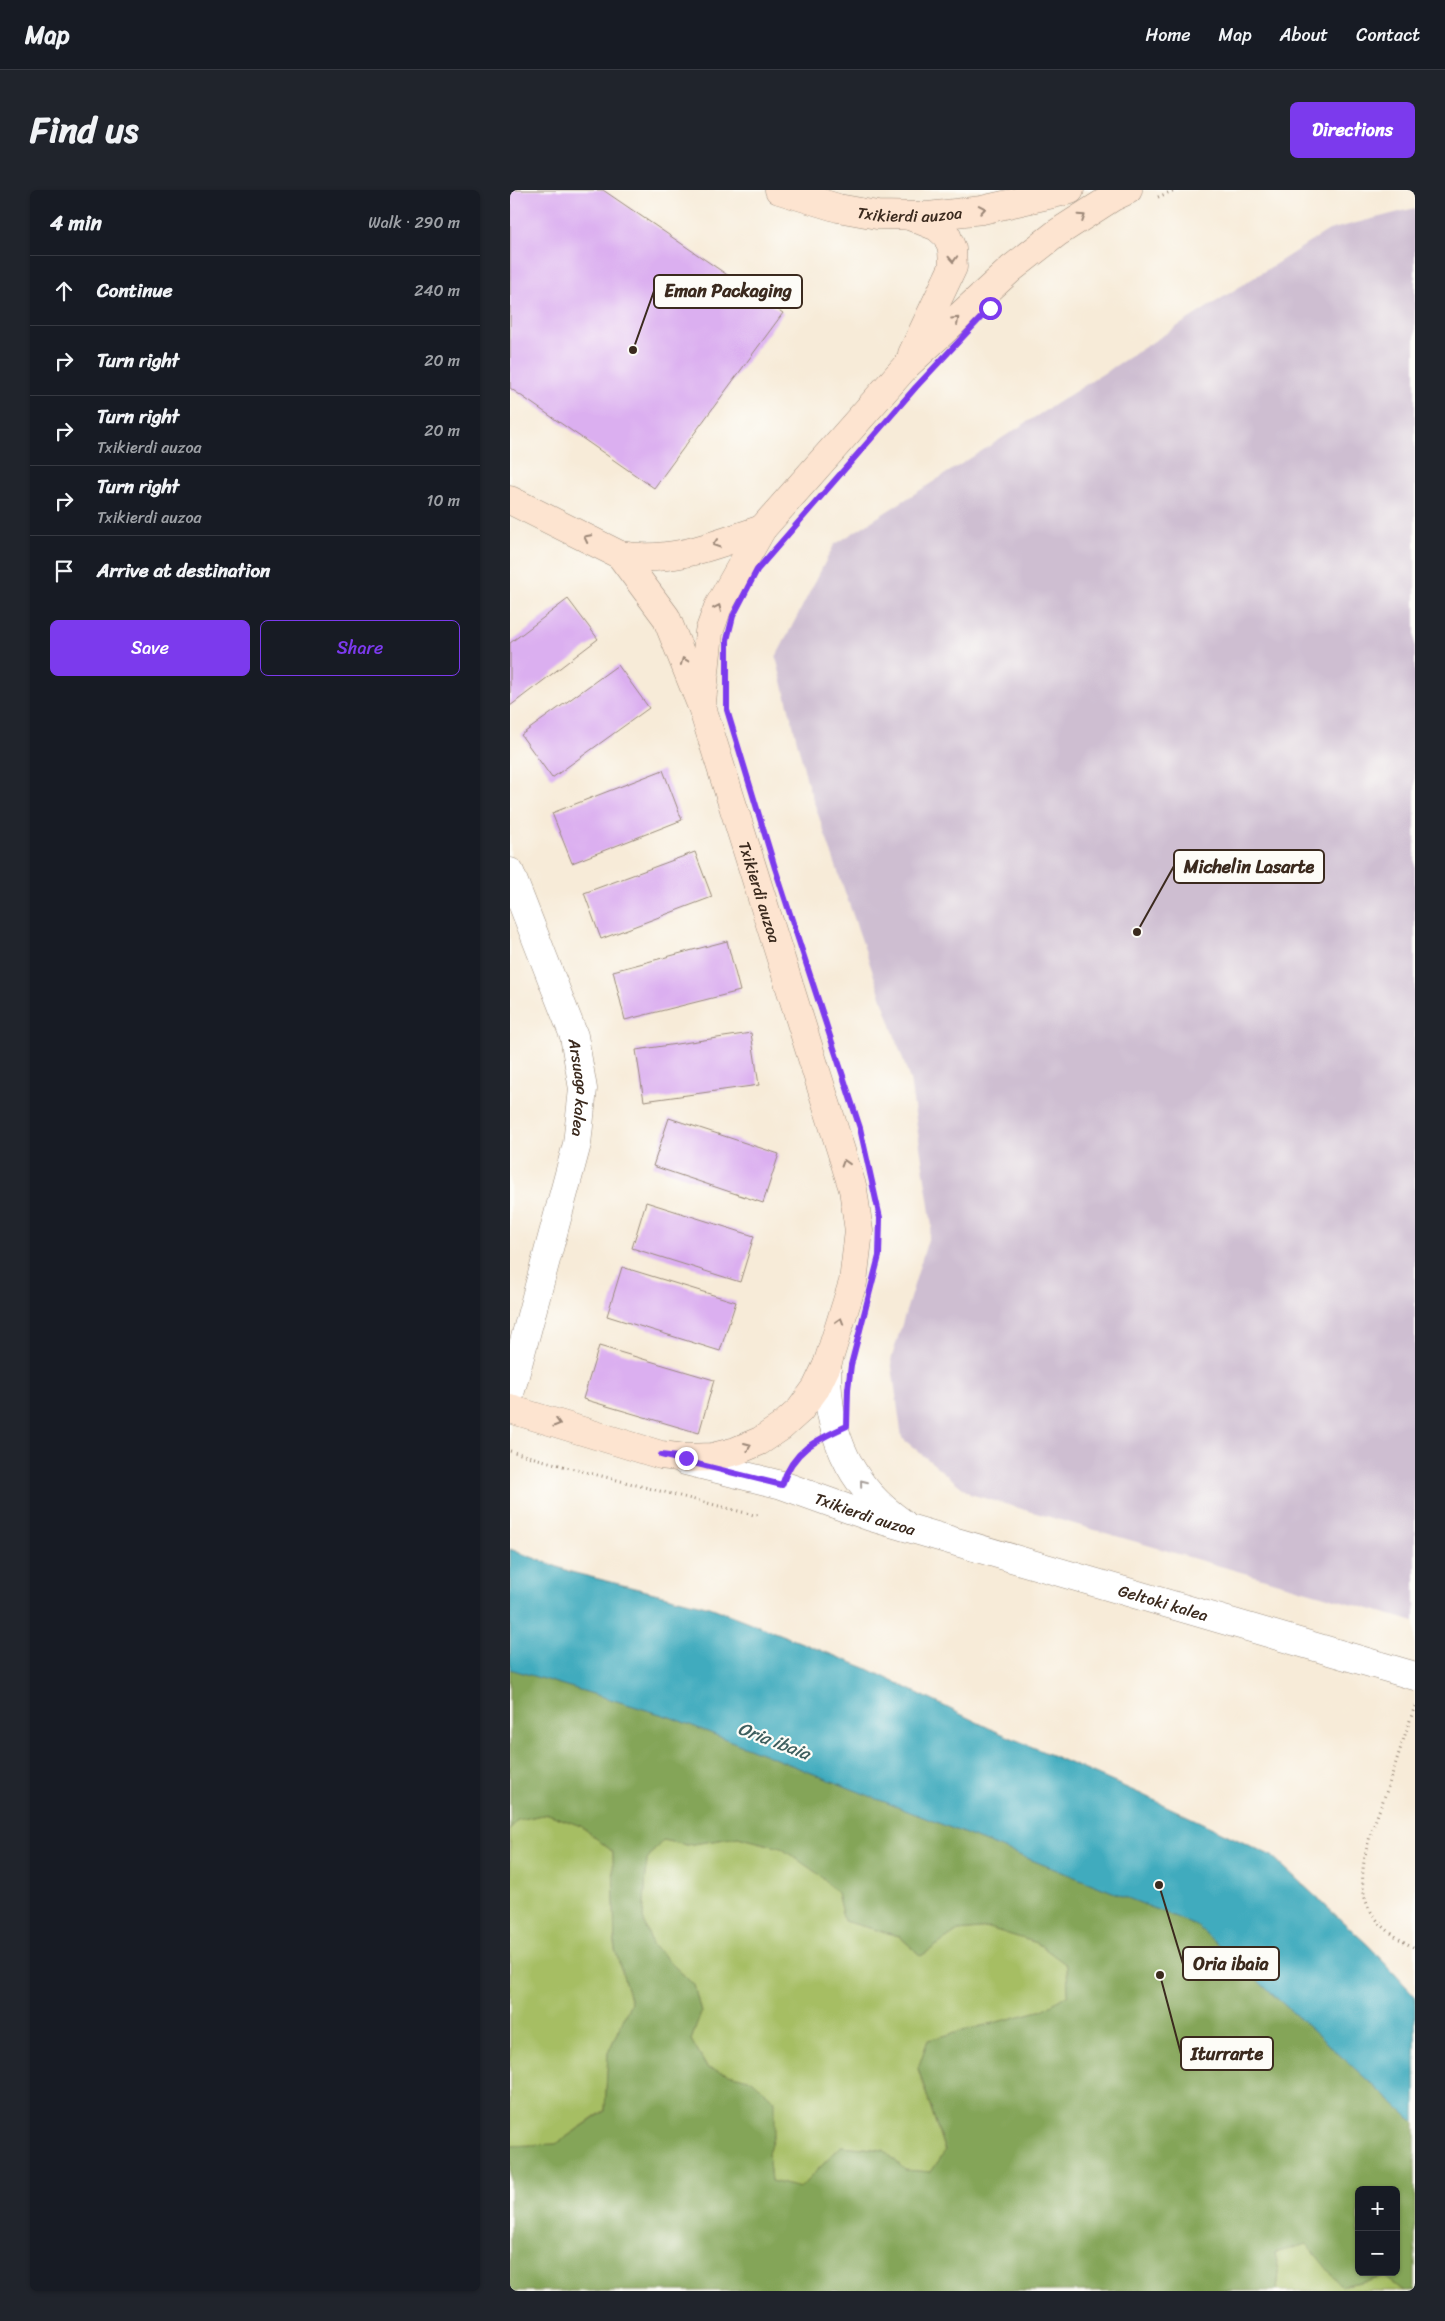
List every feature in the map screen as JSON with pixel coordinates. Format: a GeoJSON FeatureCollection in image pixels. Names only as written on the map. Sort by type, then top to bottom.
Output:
{"type":"FeatureCollection","features":[{"type":"Feature","properties":{"kind":"street","name":"Txikierdi auzoa"},"geometry":{"type":"LineString","coordinates":[[779,190],[838,208],[877,216],[928,216],[982,210],[1070,190]]}},
{"type":"Feature","properties":{"kind":"street"},"geometry":{"type":"LineString","coordinates":[[702,707],[709,632],[718,607],[762,529],[907,365],[1011,269],[1057,233],[1113,197],[1139,195]]}},
{"type":"Feature","properties":{"kind":"street"},"geometry":{"type":"LineString","coordinates":[[907,365],[953,267],[952,249],[947,236],[937,227],[910,216]]}},
{"type":"Feature","properties":{"kind":"street","name":"Txikierdi auzoa"},"geometry":{"type":"LineString","coordinates":[[510,500],[620,555],[666,617],[702,707],[853,1189],[859,1231],[853,1282],[827,1365],[816,1388],[800,1410],[782,1427],[760,1441],[736,1451],[712,1457],[686,1458],[661,1455]]}},
{"type":"Feature","properties":{"kind":"street"},"geometry":{"type":"LineString","coordinates":[[620,555],[639,558],[680,556],[762,529]]}},
{"type":"Feature","properties":{"kind":"street","name":"Arsuaga kalea"},"geometry":{"type":"LineString","coordinates":[[510,872],[574,1036],[583,1089],[577,1144],[510,1394]]}},
{"type":"Feature","properties":{"kind":"street","name":"Txikierdi auzoa"},"geometry":{"type":"LineString","coordinates":[[827,1365],[826,1394],[840,1448],[862,1484],[894,1516],[911,1528]]}},
{"type":"Feature","properties":{"kind":"street","name":"Txikierdi auzoa"},"geometry":{"type":"LineString","coordinates":[[510,1409],[661,1455],[782,1485],[871,1517],[911,1528]]}},
{"type":"Feature","properties":{"kind":"street","name":"Geltoki kalea"},"geometry":{"type":"LineString","coordinates":[[911,1528],[1415,1676]]}},
{"type":"Feature","properties":{"kind":"path"},"geometry":{"type":"LineString","coordinates":[[1139,195],[1175,190]]}},
{"type":"Feature","properties":{"kind":"path"},"geometry":{"type":"LineString","coordinates":[[510,1451],[754,1515],[770,1512],[782,1485]]}},
{"type":"Feature","properties":{"kind":"path"},"geometry":{"type":"LineString","coordinates":[[1415,1706],[1366,1850],[1363,1877],[1366,1899],[1379,1923],[1395,1938],[1415,1948]]}},
{"type":"Feature","properties":{"kind":"shaded area"},"geometry":{"type":"Polygon","coordinates":[[[1415,208],[1415,1622],[970,1494],[902,1438],[891,1360],[932,1226],[910,1080],[808,785],[776,657],[834,545],[1329,230],[1415,208]]]}},
{"type":"Feature","properties":{"kind":"green space"},"geometry":{"type":"Polygon","coordinates":[[[510,1669],[670,1717],[1196,1925],[1415,2123],[1415,2291],[1404,2291],[1385,2277],[1341,2286],[1307,2244],[1275,2253],[1279,2272],[1277,2291],[510,2291],[510,2146],[556,2144],[605,2111],[608,2053],[631,2002],[615,1949],[613,1852],[581,1826],[548,1814],[517,1820],[510,1830],[510,1669]],[[738,1837],[687,1845],[663,1840],[647,1859],[643,1918],[652,1945],[694,1985],[701,2013],[691,2040],[707,2068],[752,2080],[775,2101],[775,2130],[768,2153],[771,2181],[800,2188],[841,2146],[884,2150],[905,2170],[931,2172],[945,2151],[918,2068],[928,2040],[1043,2010],[1068,1994],[1067,1965],[1037,1943],[989,1928],[958,1931],[921,1956],[899,1936],[844,1921],[837,1893],[817,1873],[781,1848],[738,1837]]]}},
{"type":"Feature","properties":{"kind":"green space"},"geometry":{"type":"Polygon","coordinates":[[[548,1814],[581,1826],[613,1852],[615,1949],[631,2002],[608,2053],[605,2110],[556,2144],[510,2146],[510,1830],[517,1820],[548,1814]]]}},
{"type":"Feature","properties":{"kind":"green space"},"geometry":{"type":"Polygon","coordinates":[[[738,1837],[781,1848],[817,1873],[837,1893],[844,1921],[899,1936],[921,1956],[958,1931],[989,1928],[1037,1943],[1067,1965],[1068,1994],[1043,2010],[928,2040],[918,2069],[945,2152],[931,2172],[905,2170],[884,2150],[841,2146],[800,2188],[771,2181],[768,2153],[775,2130],[752,2080],[708,2069],[691,2040],[701,2013],[694,1985],[652,1945],[643,1918],[647,1859],[663,1840],[687,1845],[738,1837]]]}},
{"type":"Feature","properties":{"kind":"green space"},"geometry":{"type":"Polygon","coordinates":[[[1308,2243],[1341,2286],[1385,2277],[1404,2291],[1277,2291],[1279,2272],[1275,2253],[1308,2243]]]}},
{"type":"Feature","properties":{"kind":"water"},"geometry":{"type":"Polygon","coordinates":[[[510,1549],[571,1572],[710,1607],[866,1668],[991,1729],[1141,1794],[1272,1856],[1369,1946],[1415,1996],[1415,2123],[1196,1925],[670,1717],[510,1669],[510,1549]]]}},
{"type":"Feature","properties":{"kind":"building"},"geometry":{"type":"Polygon","coordinates":[[[510,190],[603,190],[783,313],[654,488],[510,388],[510,190]]]}},
{"type":"Feature","properties":{"kind":"building"},"geometry":{"type":"Polygon","coordinates":[[[568,599],[598,639],[510,706],[510,643],[568,599]]]}},
{"type":"Feature","properties":{"kind":"building"},"geometry":{"type":"Polygon","coordinates":[[[618,665],[649,708],[552,778],[521,735],[618,665]]]}},
{"type":"Feature","properties":{"kind":"building"},"geometry":{"type":"Polygon","coordinates":[[[663,770],[682,820],[572,863],[552,813],[663,770]]]}},
{"type":"Feature","properties":{"kind":"building"},"geometry":{"type":"Polygon","coordinates":[[[695,852],[712,897],[601,939],[584,893],[695,852]]]}},
{"type":"Feature","properties":{"kind":"building"},"geometry":{"type":"Polygon","coordinates":[[[727,941],[740,991],[625,1020],[613,971],[727,941]]]}},
{"type":"Feature","properties":{"kind":"building"},"geometry":{"type":"Polygon","coordinates":[[[751,1033],[759,1085],[644,1101],[636,1050],[751,1033]]]}},
{"type":"Feature","properties":{"kind":"building"},"geometry":{"type":"Polygon","coordinates":[[[669,1118],[779,1154],[763,1203],[653,1166],[669,1118]]]}},
{"type":"Feature","properties":{"kind":"building"},"geometry":{"type":"Polygon","coordinates":[[[646,1202],[754,1236],[740,1282],[632,1248],[646,1202]]]}},
{"type":"Feature","properties":{"kind":"building"},"geometry":{"type":"Polygon","coordinates":[[[622,1267],[736,1302],[720,1351],[607,1316],[622,1267]]]}},
{"type":"Feature","properties":{"kind":"building"},"geometry":{"type":"Polygon","coordinates":[[[599,1346],[714,1380],[699,1433],[583,1399],[599,1346]]]}},
{"type":"Feature","properties":{"kind":"place","name":"Eman Packaging"},"geometry":{"type":"Point","coordinates":[633,350]}},
{"type":"Feature","properties":{"kind":"place","name":"Michelin Lasarte"},"geometry":{"type":"Point","coordinates":[1137,932]}},
{"type":"Feature","properties":{"kind":"place","name":"Oria ibaia"},"geometry":{"type":"Point","coordinates":[1159,1885]}},
{"type":"Feature","properties":{"kind":"place","name":"Iturrarte"},"geometry":{"type":"Point","coordinates":[1160,1975]}},
{"type":"Feature","properties":{"kind":"route"},"geometry":{"type":"LineString","coordinates":[[686,1458],[661,1455],[782,1485],[786,1472],[794,1458],[818,1439],[847,1426],[849,1419],[848,1389],[851,1365],[879,1256],[880,1218],[860,1128],[775,868],[727,710],[727,640],[733,616],[757,570],[916,387],[990,308]]}}]}
